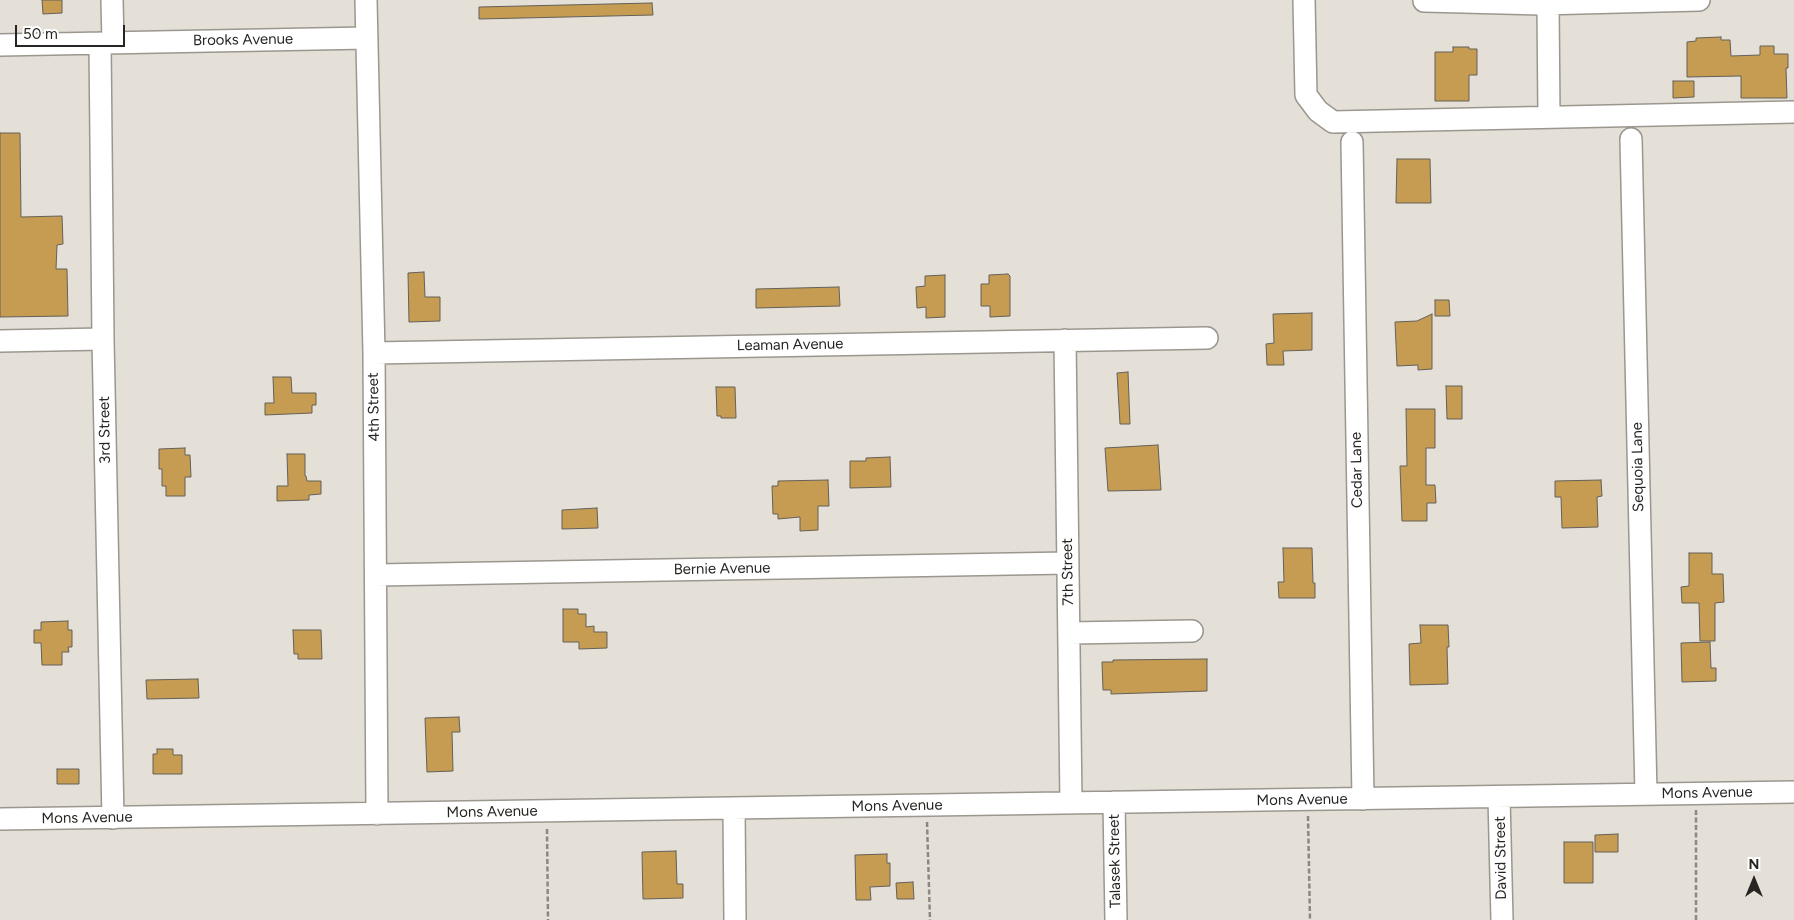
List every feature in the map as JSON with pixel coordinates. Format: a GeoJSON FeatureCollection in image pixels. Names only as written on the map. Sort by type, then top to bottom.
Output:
{"type":"FeatureCollection","features":[{"type":"Feature","properties":{"kind":"street","name":"3rd Street"},"geometry":{"type":"LineString","coordinates":[[112,0],[106,43],[103,340],[113,818]]}},
{"type":"Feature","properties":{"kind":"street","name":"4th Street"},"geometry":{"type":"LineString","coordinates":[[366,0],[374,353],[377,814]]}},
{"type":"Feature","properties":{"kind":"street"},"geometry":{"type":"LineString","coordinates":[[1304,0],[1306,95],[1318,111],[1333,122],[1794,112]]}},
{"type":"Feature","properties":{"kind":"street"},"geometry":{"type":"LineString","coordinates":[[1424,1],[1543,3],[1699,0]]}},
{"type":"Feature","properties":{"kind":"street"},"geometry":{"type":"LineString","coordinates":[[1543,3],[1549,117]]}},
{"type":"Feature","properties":{"kind":"street","name":"Brooks Avenue"},"geometry":{"type":"LineString","coordinates":[[0,45],[367,38]]}},
{"type":"Feature","properties":{"kind":"street","name":"Sequoia Lane"},"geometry":{"type":"LineString","coordinates":[[1631,139],[1646,794]]}},
{"type":"Feature","properties":{"kind":"street","name":"Cedar Lane"},"geometry":{"type":"LineString","coordinates":[[1352,142],[1363,798]]}},
{"type":"Feature","properties":{"kind":"street","name":"Leaman Avenue"},"geometry":{"type":"LineString","coordinates":[[374,353],[1207,338]]}},
{"type":"Feature","properties":{"kind":"street"},"geometry":{"type":"LineString","coordinates":[[0,341],[103,340]]}},
{"type":"Feature","properties":{"kind":"street","name":"7th Street"},"geometry":{"type":"LineString","coordinates":[[1066,340],[1071,803]]}},
{"type":"Feature","properties":{"kind":"street","name":"Bernie Avenue"},"geometry":{"type":"LineString","coordinates":[[376,575],[1068,563]]}},
{"type":"Feature","properties":{"kind":"street"},"geometry":{"type":"LineString","coordinates":[[1069,633],[1192,631]]}},
{"type":"Feature","properties":{"kind":"street","name":"Mons Avenue"},"geometry":{"type":"LineString","coordinates":[[0,819],[1794,792]]}},
{"type":"Feature","properties":{"kind":"street","name":"David Street"},"geometry":{"type":"LineString","coordinates":[[1500,796],[1502,920]]}},
{"type":"Feature","properties":{"kind":"street","name":"Talasek Street"},"geometry":{"type":"LineString","coordinates":[[1114,802],[1116,920]]}},
{"type":"Feature","properties":{"kind":"street"},"geometry":{"type":"LineString","coordinates":[[734,808],[735,920]]}},
{"type":"Feature","properties":{"kind":"path"},"geometry":{"type":"LineString","coordinates":[[1696,793],[1696,920]]}},
{"type":"Feature","properties":{"kind":"path"},"geometry":{"type":"LineString","coordinates":[[1308,800],[1310,920]]}},
{"type":"Feature","properties":{"kind":"path"},"geometry":{"type":"LineString","coordinates":[[926,805],[930,920]]}},
{"type":"Feature","properties":{"kind":"path"},"geometry":{"type":"LineString","coordinates":[[547,811],[548,920]]}},
{"type":"Feature","properties":{"kind":"building"},"geometry":{"type":"Polygon","coordinates":[[[42,0],[62,0],[62,13],[43,14],[42,0]]]}},
{"type":"Feature","properties":{"kind":"building"},"geometry":{"type":"Polygon","coordinates":[[[652,3],[653,15],[479,19],[479,7],[652,3]]]}},
{"type":"Feature","properties":{"kind":"building"},"geometry":{"type":"Polygon","coordinates":[[[1721,37],[1721,40],[1730,40],[1731,56],[1760,55],[1760,46],[1774,46],[1774,54],[1788,54],[1788,68],[1786,68],[1787,98],[1741,98],[1741,76],[1687,77],[1687,42],[1696,41],[1696,38],[1721,37]]]}},
{"type":"Feature","properties":{"kind":"building"},"geometry":{"type":"Polygon","coordinates":[[[1453,47],[1477,49],[1477,75],[1469,75],[1469,101],[1435,101],[1435,52],[1453,52],[1453,47]]]}},
{"type":"Feature","properties":{"kind":"building"},"geometry":{"type":"Polygon","coordinates":[[[1673,81],[1694,81],[1694,97],[1673,98],[1673,81]]]}},
{"type":"Feature","properties":{"kind":"building"},"geometry":{"type":"Polygon","coordinates":[[[0,133],[20,133],[21,217],[62,216],[63,244],[57,245],[56,269],[67,269],[68,316],[0,317],[0,133]]]}},
{"type":"Feature","properties":{"kind":"building"},"geometry":{"type":"Polygon","coordinates":[[[1397,159],[1430,159],[1431,203],[1396,203],[1397,159]]]}},
{"type":"Feature","properties":{"kind":"building"},"geometry":{"type":"Polygon","coordinates":[[[424,272],[425,297],[440,297],[440,321],[409,322],[408,273],[424,272]]]}},
{"type":"Feature","properties":{"kind":"building"},"geometry":{"type":"Polygon","coordinates":[[[1008,274],[1010,276],[1010,316],[990,317],[990,306],[981,306],[981,284],[989,284],[989,275],[1008,274]]]}},
{"type":"Feature","properties":{"kind":"building"},"geometry":{"type":"Polygon","coordinates":[[[945,275],[945,317],[926,318],[926,307],[917,308],[916,287],[925,286],[925,276],[945,275]]]}},
{"type":"Feature","properties":{"kind":"building"},"geometry":{"type":"Polygon","coordinates":[[[839,287],[840,306],[756,308],[756,289],[839,287]]]}},
{"type":"Feature","properties":{"kind":"building"},"geometry":{"type":"Polygon","coordinates":[[[1435,300],[1449,300],[1450,316],[1435,316],[1435,300]]]}},
{"type":"Feature","properties":{"kind":"building"},"geometry":{"type":"Polygon","coordinates":[[[1312,313],[1312,350],[1283,351],[1284,365],[1267,365],[1266,344],[1274,343],[1273,314],[1312,313]]]}},
{"type":"Feature","properties":{"kind":"building"},"geometry":{"type":"Polygon","coordinates":[[[1432,314],[1432,369],[1418,370],[1418,365],[1397,366],[1395,322],[1417,321],[1432,314]]]}},
{"type":"Feature","properties":{"kind":"building"},"geometry":{"type":"Polygon","coordinates":[[[1128,372],[1130,424],[1120,424],[1117,373],[1128,372]]]}},
{"type":"Feature","properties":{"kind":"building"},"geometry":{"type":"Polygon","coordinates":[[[273,377],[291,377],[292,393],[316,393],[316,405],[312,405],[312,413],[265,415],[265,403],[274,403],[273,377]]]}},
{"type":"Feature","properties":{"kind":"building"},"geometry":{"type":"Polygon","coordinates":[[[1446,386],[1462,386],[1462,419],[1447,419],[1446,386]]]}},
{"type":"Feature","properties":{"kind":"building"},"geometry":{"type":"Polygon","coordinates":[[[716,387],[735,387],[736,418],[721,418],[721,416],[717,416],[716,387]]]}},
{"type":"Feature","properties":{"kind":"building"},"geometry":{"type":"Polygon","coordinates":[[[1406,409],[1435,409],[1435,448],[1426,448],[1426,485],[1435,485],[1436,503],[1427,503],[1427,521],[1402,521],[1400,466],[1407,466],[1406,409]]]}},
{"type":"Feature","properties":{"kind":"building"},"geometry":{"type":"Polygon","coordinates":[[[1158,445],[1161,490],[1108,491],[1105,448],[1158,445]]]}},
{"type":"Feature","properties":{"kind":"building"},"geometry":{"type":"Polygon","coordinates":[[[185,448],[185,455],[190,455],[191,477],[185,477],[185,496],[166,496],[166,486],[162,486],[162,469],[159,469],[159,449],[185,448]]]}},
{"type":"Feature","properties":{"kind":"building"},"geometry":{"type":"Polygon","coordinates":[[[287,454],[305,454],[305,476],[307,481],[321,481],[321,494],[309,495],[309,500],[277,501],[277,486],[288,486],[287,454]]]}},
{"type":"Feature","properties":{"kind":"building"},"geometry":{"type":"Polygon","coordinates":[[[890,457],[891,487],[850,488],[850,461],[866,461],[866,458],[890,457]]]}},
{"type":"Feature","properties":{"kind":"building"},"geometry":{"type":"Polygon","coordinates":[[[828,480],[829,506],[818,506],[818,530],[800,531],[800,517],[778,519],[778,514],[773,514],[772,486],[778,486],[778,481],[828,480]]]}},
{"type":"Feature","properties":{"kind":"building"},"geometry":{"type":"Polygon","coordinates":[[[1601,480],[1602,496],[1597,497],[1598,527],[1562,528],[1561,497],[1555,497],[1555,481],[1601,480]]]}},
{"type":"Feature","properties":{"kind":"building"},"geometry":{"type":"Polygon","coordinates":[[[597,508],[598,528],[562,529],[562,510],[597,508]]]}},
{"type":"Feature","properties":{"kind":"building"},"geometry":{"type":"Polygon","coordinates":[[[1283,548],[1312,548],[1315,598],[1279,598],[1278,582],[1284,582],[1283,548]]]}},
{"type":"Feature","properties":{"kind":"building"},"geometry":{"type":"Polygon","coordinates":[[[1689,553],[1712,553],[1712,574],[1723,574],[1724,602],[1715,603],[1715,641],[1700,641],[1699,603],[1682,603],[1681,587],[1689,586],[1689,553]]]}},
{"type":"Feature","properties":{"kind":"building"},"geometry":{"type":"Polygon","coordinates":[[[563,609],[578,609],[578,614],[586,614],[586,627],[594,626],[594,632],[607,632],[607,648],[579,649],[579,642],[563,642],[563,609]]]}},
{"type":"Feature","properties":{"kind":"building"},"geometry":{"type":"Polygon","coordinates":[[[68,621],[68,630],[72,630],[72,647],[68,647],[69,652],[62,652],[62,665],[42,665],[41,643],[34,643],[34,630],[41,630],[41,622],[68,621]]]}},
{"type":"Feature","properties":{"kind":"building"},"geometry":{"type":"Polygon","coordinates":[[[1420,625],[1448,625],[1448,684],[1410,685],[1409,644],[1421,643],[1420,625]]]}},
{"type":"Feature","properties":{"kind":"building"},"geometry":{"type":"Polygon","coordinates":[[[293,630],[321,630],[322,659],[298,659],[298,654],[294,654],[293,630]]]}},
{"type":"Feature","properties":{"kind":"building"},"geometry":{"type":"Polygon","coordinates":[[[1710,642],[1711,668],[1716,668],[1716,681],[1682,682],[1681,643],[1710,642]]]}},
{"type":"Feature","properties":{"kind":"building"},"geometry":{"type":"Polygon","coordinates":[[[1207,659],[1207,691],[1111,694],[1111,690],[1103,690],[1102,662],[1113,662],[1113,660],[1207,659]]]}},
{"type":"Feature","properties":{"kind":"building"},"geometry":{"type":"Polygon","coordinates":[[[198,679],[199,698],[147,699],[146,680],[198,679]]]}},
{"type":"Feature","properties":{"kind":"building"},"geometry":{"type":"Polygon","coordinates":[[[459,717],[460,732],[452,732],[453,771],[427,772],[425,718],[459,717]]]}},
{"type":"Feature","properties":{"kind":"building"},"geometry":{"type":"Polygon","coordinates":[[[157,749],[173,749],[173,755],[182,755],[182,774],[153,774],[153,754],[157,754],[157,749]]]}},
{"type":"Feature","properties":{"kind":"building"},"geometry":{"type":"Polygon","coordinates":[[[57,769],[79,769],[79,784],[57,784],[57,769]]]}},
{"type":"Feature","properties":{"kind":"building"},"geometry":{"type":"Polygon","coordinates":[[[1618,834],[1618,852],[1595,852],[1595,835],[1618,834]]]}},
{"type":"Feature","properties":{"kind":"building"},"geometry":{"type":"Polygon","coordinates":[[[1564,842],[1593,842],[1593,883],[1564,883],[1564,842]]]}},
{"type":"Feature","properties":{"kind":"building"},"geometry":{"type":"Polygon","coordinates":[[[676,851],[677,884],[683,884],[683,898],[643,899],[642,852],[676,851]]]}},
{"type":"Feature","properties":{"kind":"building"},"geometry":{"type":"Polygon","coordinates":[[[887,854],[887,863],[890,863],[890,886],[870,887],[871,900],[856,900],[855,855],[887,854]]]}},
{"type":"Feature","properties":{"kind":"building"},"geometry":{"type":"Polygon","coordinates":[[[913,882],[914,899],[897,899],[896,883],[913,882]]]}}]}
